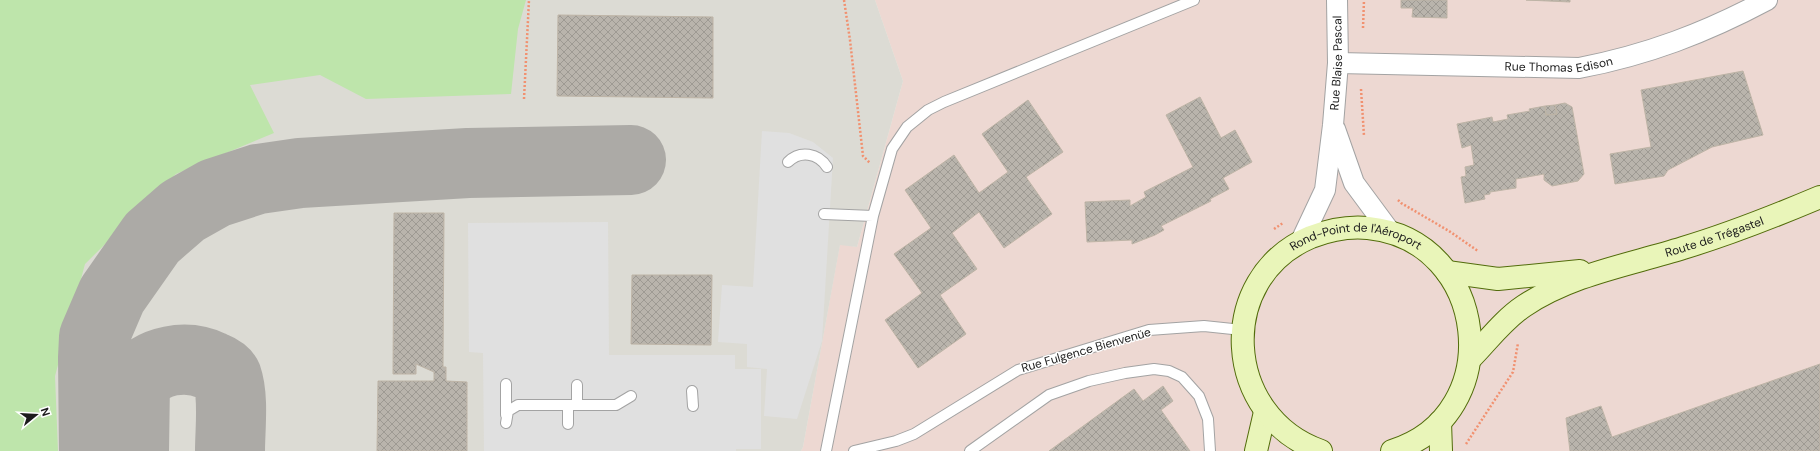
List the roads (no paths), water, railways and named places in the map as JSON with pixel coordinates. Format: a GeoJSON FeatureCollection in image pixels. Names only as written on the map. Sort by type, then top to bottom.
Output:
{"type":"FeatureCollection","features":[{"type":"Feature","properties":{"kind":"main road","name":"Route de Trégastel"},"geometry":{"type":"LineString","coordinates":[[1605,269],[1682,249],[1738,230],[1820,197]]}},
{"type":"Feature","properties":{"kind":"main road","name":"Rond-Point de l'Aéroport"},"geometry":{"type":"LineString","coordinates":[[1321,451],[1293,438],[1278,426],[1265,412],[1249,382],[1242,348],[1242,330],[1247,308],[1259,282],[1267,270],[1283,254],[1301,241],[1322,232],[1345,228],[1368,228],[1391,233],[1412,242],[1431,255],[1447,272],[1459,292],[1468,313],[1471,336],[1470,359],[1464,382],[1454,403],[1440,422],[1422,436],[1402,448],[1392,451]]}},
{"type":"Feature","properties":{"kind":"main road"},"geometry":{"type":"LineString","coordinates":[[1447,272],[1498,279],[1605,269]]}},
{"type":"Feature","properties":{"kind":"main road"},"geometry":{"type":"LineString","coordinates":[[1470,359],[1524,306],[1556,288],[1605,269]]}},
{"type":"Feature","properties":{"kind":"main road"},"geometry":{"type":"LineString","coordinates":[[1256,451],[1265,412]]}},
{"type":"Feature","properties":{"kind":"main road"},"geometry":{"type":"LineString","coordinates":[[1440,422],[1441,451]]}},
{"type":"Feature","properties":{"kind":"street","name":"Rue Blaise Pascal"},"geometry":{"type":"LineString","coordinates":[[1301,241],[1325,190],[1333,125],[1338,63],[1338,0]]}},
{"type":"Feature","properties":{"kind":"street","name":"Rue Thomas Edison"},"geometry":{"type":"LineString","coordinates":[[1338,63],[1579,68],[1618,60],[1658,49],[1732,19],[1767,0]]}},
{"type":"Feature","properties":{"kind":"street","name":"Rue Blaise Pascal"},"geometry":{"type":"LineString","coordinates":[[1333,125],[1354,183],[1391,233]]}},
{"type":"Feature","properties":{"kind":"lane"},"geometry":{"type":"LineString","coordinates":[[826,451],[873,216],[892,149],[907,127],[928,110],[944,102],[1194,0]]}},
{"type":"Feature","properties":{"kind":"lane"},"geometry":{"type":"LineString","coordinates":[[788,162],[800,155],[808,154],[816,156],[823,161],[827,167]]}},
{"type":"Feature","properties":{"kind":"lane"},"geometry":{"type":"LineString","coordinates":[[824,214],[873,216]]}},
{"type":"Feature","properties":{"kind":"lane","name":"Rue Fulgence Bienvenüe"},"geometry":{"type":"LineString","coordinates":[[854,451],[896,441],[914,434],[1018,370],[1085,348],[1149,330],[1204,326],[1242,330]]}},
{"type":"Feature","properties":{"kind":"lane"},"geometry":{"type":"LineString","coordinates":[[970,451],[1049,395],[1089,381],[1125,373],[1154,369],[1168,371],[1182,377],[1199,396],[1208,419],[1210,451]]}},
{"type":"Feature","properties":{"kind":"lane"},"geometry":{"type":"LineString","coordinates":[[506,384],[506,423],[508,411],[518,405],[616,405],[631,396],[631,408]]}},
{"type":"Feature","properties":{"kind":"lane"},"geometry":{"type":"LineString","coordinates":[[568,424],[577,384]]}},
{"type":"Feature","properties":{"kind":"lane"},"geometry":{"type":"LineString","coordinates":[[692,391],[693,406]]}}]}
